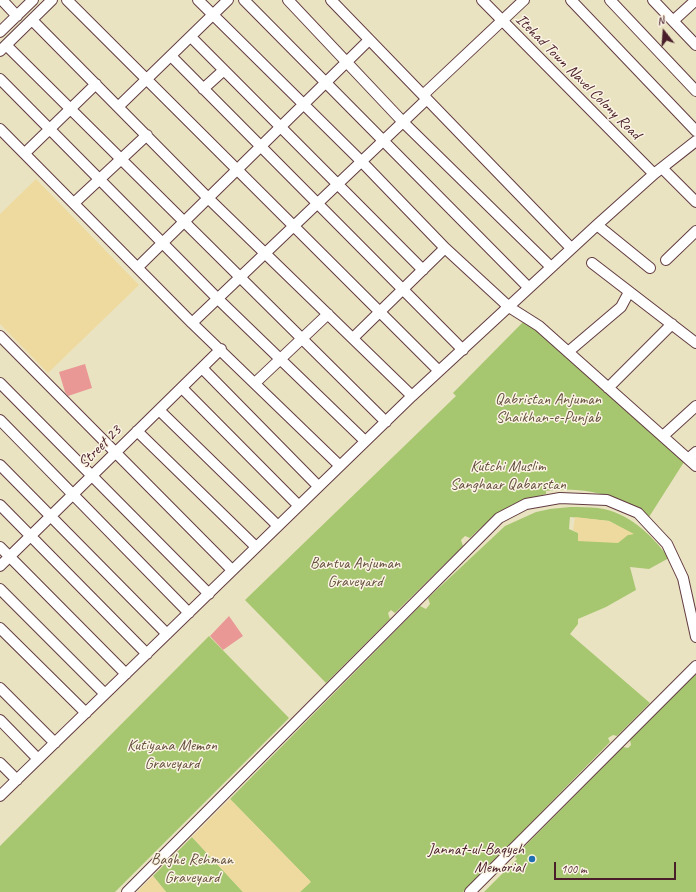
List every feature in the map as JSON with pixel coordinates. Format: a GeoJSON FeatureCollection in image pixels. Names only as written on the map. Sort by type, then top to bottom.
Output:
{"type":"FeatureCollection","features":[{"type":"Feature","properties":{"kind":"street"},"geometry":{"type":"LineString","coordinates":[[2,0],[16,16]]}},
{"type":"Feature","properties":{"kind":"street"},"geometry":{"type":"LineString","coordinates":[[0,32],[32,0]]}},
{"type":"Feature","properties":{"kind":"street"},"geometry":{"type":"LineString","coordinates":[[52,0],[3,48],[70,109],[386,422]]}},
{"type":"Feature","properties":{"kind":"street"},"geometry":{"type":"LineString","coordinates":[[67,0],[148,78],[237,170],[439,371]]}},
{"type":"Feature","properties":{"kind":"street"},"geometry":{"type":"LineString","coordinates":[[198,0],[362,162],[445,248],[510,307],[539,326],[696,466]]}},
{"type":"Feature","properties":{"kind":"street"},"geometry":{"type":"LineString","coordinates":[[118,107],[228,0]]}},
{"type":"Feature","properties":{"kind":"street"},"geometry":{"type":"LineString","coordinates":[[244,0],[529,288]]}},
{"type":"Feature","properties":{"kind":"street"},"geometry":{"type":"LineString","coordinates":[[288,0],[348,61],[403,122],[551,268]]}},
{"type":"Feature","properties":{"kind":"street"},"geometry":{"type":"LineString","coordinates":[[331,0],[572,248]]}},
{"type":"Feature","properties":{"kind":"street","name":"Itehad Town Navel Colony Road"},"geometry":{"type":"LineString","coordinates":[[482,0],[658,171],[696,202]]}},
{"type":"Feature","properties":{"kind":"street"},"geometry":{"type":"LineString","coordinates":[[192,323],[362,162],[502,20],[524,0]]}},
{"type":"Feature","properties":{"kind":"street"},"geometry":{"type":"LineString","coordinates":[[571,0],[696,131]]}},
{"type":"Feature","properties":{"kind":"street"},"geometry":{"type":"LineString","coordinates":[[610,0],[696,90]]}},
{"type":"Feature","properties":{"kind":"street"},"geometry":{"type":"LineString","coordinates":[[652,0],[696,45]]}},
{"type":"Feature","properties":{"kind":"street"},"geometry":{"type":"LineString","coordinates":[[673,21],[696,0]]}},
{"type":"Feature","properties":{"kind":"street"},"geometry":{"type":"LineString","coordinates":[[32,20],[208,198],[412,396]]}},
{"type":"Feature","properties":{"kind":"street"},"geometry":{"type":"LineString","coordinates":[[191,37],[423,270]]}},
{"type":"Feature","properties":{"kind":"street"},"geometry":{"type":"LineString","coordinates":[[138,267],[369,40]]}},
{"type":"Feature","properties":{"kind":"street"},"geometry":{"type":"LineString","coordinates":[[171,56],[463,350]]}},
{"type":"Feature","properties":{"kind":"street"},"geometry":{"type":"LineString","coordinates":[[203,89],[224,70]]}},
{"type":"Feature","properties":{"kind":"street"},"geometry":{"type":"LineString","coordinates":[[0,79],[218,299],[365,441]]}},
{"type":"Feature","properties":{"kind":"street"},"geometry":{"type":"LineString","coordinates":[[24,153],[96,84]]}},
{"type":"Feature","properties":{"kind":"street"},"geometry":{"type":"LineString","coordinates":[[0,129],[192,323],[221,349],[339,465]]}},
{"type":"Feature","properties":{"kind":"street"},"geometry":{"type":"LineString","coordinates":[[74,203],[147,136]]}},
{"type":"Feature","properties":{"kind":"street"},"geometry":{"type":"LineString","coordinates":[[0,796],[209,594],[339,465],[412,396],[597,225],[658,171],[696,141]]}},
{"type":"Feature","properties":{"kind":"street"},"geometry":{"type":"LineString","coordinates":[[597,225],[650,268]]}},
{"type":"Feature","properties":{"kind":"street"},"geometry":{"type":"LineString","coordinates":[[666,260],[696,231]]}},
{"type":"Feature","properties":{"kind":"street"},"geometry":{"type":"LineString","coordinates":[[353,338],[445,248]]}},
{"type":"Feature","properties":{"kind":"street"},"geometry":{"type":"LineString","coordinates":[[592,263],[696,343]]}},
{"type":"Feature","properties":{"kind":"street"},"geometry":{"type":"LineString","coordinates":[[568,352],[621,306],[629,292]]}},
{"type":"Feature","properties":{"kind":"street"},"geometry":{"type":"LineString","coordinates":[[255,383],[328,314]]}},
{"type":"Feature","properties":{"kind":"street"},"geometry":{"type":"LineString","coordinates":[[608,388],[672,324]]}},
{"type":"Feature","properties":{"kind":"street"},"geometry":{"type":"LineString","coordinates":[[2,343],[116,453],[232,570]]}},
{"type":"Feature","properties":{"kind":"street","name":"Street 23"},"geometry":{"type":"LineString","coordinates":[[0,566],[221,349]]}},
{"type":"Feature","properties":{"kind":"street"},"geometry":{"type":"LineString","coordinates":[[202,368],[318,486]]}},
{"type":"Feature","properties":{"kind":"street"},"geometry":{"type":"LineString","coordinates":[[0,383],[209,594]]}},
{"type":"Feature","properties":{"kind":"street"},"geometry":{"type":"LineString","coordinates":[[182,388],[298,505]]}},
{"type":"Feature","properties":{"kind":"street"},"geometry":{"type":"LineString","coordinates":[[663,436],[696,406]]}},
{"type":"Feature","properties":{"kind":"street"},"geometry":{"type":"LineString","coordinates":[[159,410],[277,526]]}},
{"type":"Feature","properties":{"kind":"street"},"geometry":{"type":"LineString","coordinates":[[0,420],[189,613]]}},
{"type":"Feature","properties":{"kind":"street"},"geometry":{"type":"LineString","coordinates":[[137,431],[256,547]]}},
{"type":"Feature","properties":{"kind":"street"},"geometry":{"type":"LineString","coordinates":[[688,459],[696,452]]}},
{"type":"Feature","properties":{"kind":"street"},"geometry":{"type":"LineString","coordinates":[[0,465],[167,634]]}},
{"type":"Feature","properties":{"kind":"street"},"geometry":{"type":"LineString","coordinates":[[127,892],[499,518],[526,504],[560,498],[607,500],[638,513],[667,544],[683,578],[696,637]]}},
{"type":"Feature","properties":{"kind":"street"},"geometry":{"type":"LineString","coordinates":[[0,505],[147,654]]}},
{"type":"Feature","properties":{"kind":"street"},"geometry":{"type":"LineString","coordinates":[[0,547],[126,674]]}},
{"type":"Feature","properties":{"kind":"street"},"geometry":{"type":"LineString","coordinates":[[0,589],[105,694]]}},
{"type":"Feature","properties":{"kind":"street"},"geometry":{"type":"LineString","coordinates":[[0,628],[86,713]]}},
{"type":"Feature","properties":{"kind":"street"},"geometry":{"type":"LineString","coordinates":[[470,892],[696,666]]}},
{"type":"Feature","properties":{"kind":"street"},"geometry":{"type":"LineString","coordinates":[[0,688],[55,743]]}},
{"type":"Feature","properties":{"kind":"street"},"geometry":{"type":"LineString","coordinates":[[0,720],[38,759]]}},
{"type":"Feature","properties":{"kind":"street"},"geometry":{"type":"LineString","coordinates":[[0,763],[17,780]]}},
{"type":"Feature","properties":{"kind":"green space"},"geometry":{"type":"Polygon","coordinates":[[[525,320],[684,462],[649,517],[627,503],[602,494],[564,489],[546,491],[546,494],[522,501],[504,510],[496,515],[470,538],[465,536],[461,540],[463,546],[395,613],[391,610],[388,613],[390,619],[326,683],[245,600],[456,396],[453,393],[525,320]]]}},
{"type":"Feature","properties":{"kind":"green space"},"geometry":{"type":"Polygon","coordinates":[[[570,507],[595,508],[609,510],[619,514],[629,519],[647,533],[669,558],[649,569],[630,567],[636,590],[606,607],[578,619],[578,624],[570,634],[650,703],[617,736],[613,735],[608,738],[610,742],[463,892],[300,892],[310,881],[230,799],[420,606],[426,609],[430,604],[428,598],[505,526],[536,512],[570,507]],[[570,517],[569,529],[578,533],[578,540],[633,534],[609,521],[570,517]]]}},
{"type":"Feature","properties":{"kind":"green space","name":"Kutiyana Memon Graveyard"},"geometry":{"type":"Polygon","coordinates":[[[209,636],[289,718],[115,892],[0,892],[0,846],[209,636]]]}},
{"type":"Feature","properties":{"kind":"green space"},"geometry":{"type":"Polygon","coordinates":[[[696,674],[696,892],[484,892],[517,859],[515,857],[519,852],[623,747],[628,748],[631,745],[630,740],[696,674]]]}},
{"type":"Feature","properties":{"kind":"green space","name":"Baghe Rehman Graveyard"},"geometry":{"type":"Polygon","coordinates":[[[192,837],[243,892],[166,892],[153,876],[192,837]]]}},
{"type":"Feature","properties":{"kind":"sand"},"geometry":{"type":"Polygon","coordinates":[[[36,179],[139,285],[48,373],[0,324],[0,214],[36,179]]]}},
{"type":"Feature","properties":{"kind":"sand"},"geometry":{"type":"Polygon","coordinates":[[[575,517],[609,521],[634,534],[628,535],[618,543],[578,541],[578,533],[573,530],[575,517]]]}},
{"type":"Feature","properties":{"kind":"sand"},"geometry":{"type":"Polygon","coordinates":[[[230,799],[311,882],[300,892],[243,892],[192,837],[230,799]]]}},
{"type":"Feature","properties":{"kind":"sand"},"geometry":{"type":"Polygon","coordinates":[[[153,876],[166,892],[137,892],[153,876]]]}},
{"type":"Feature","properties":{"kind":"building"},"geometry":{"type":"Polygon","coordinates":[[[85,364],[92,388],[68,396],[65,392],[59,372],[85,364]]]}},
{"type":"Feature","properties":{"kind":"building"},"geometry":{"type":"Polygon","coordinates":[[[229,616],[243,636],[223,650],[210,636],[229,616]]]}},
{"type":"Feature","properties":{"kind":"place","name":"Jannat-ul-Baqyeh Memorial"},"geometry":{"type":"Point","coordinates":[532,859]}},
{"type":"Feature","properties":{"kind":"park label","name":"Qabristan Anjuman Shaikhan-e-Punjab"},"geometry":{"type":"Point","coordinates":[548,409]}},
{"type":"Feature","properties":{"kind":"park label","name":"Kutchi Muslim Sanghaar Qabarstan"},"geometry":{"type":"Point","coordinates":[508,476]}},
{"type":"Feature","properties":{"kind":"park label","name":"Bantva Anjuman Graveyard"},"geometry":{"type":"Point","coordinates":[355,573]}}]}
